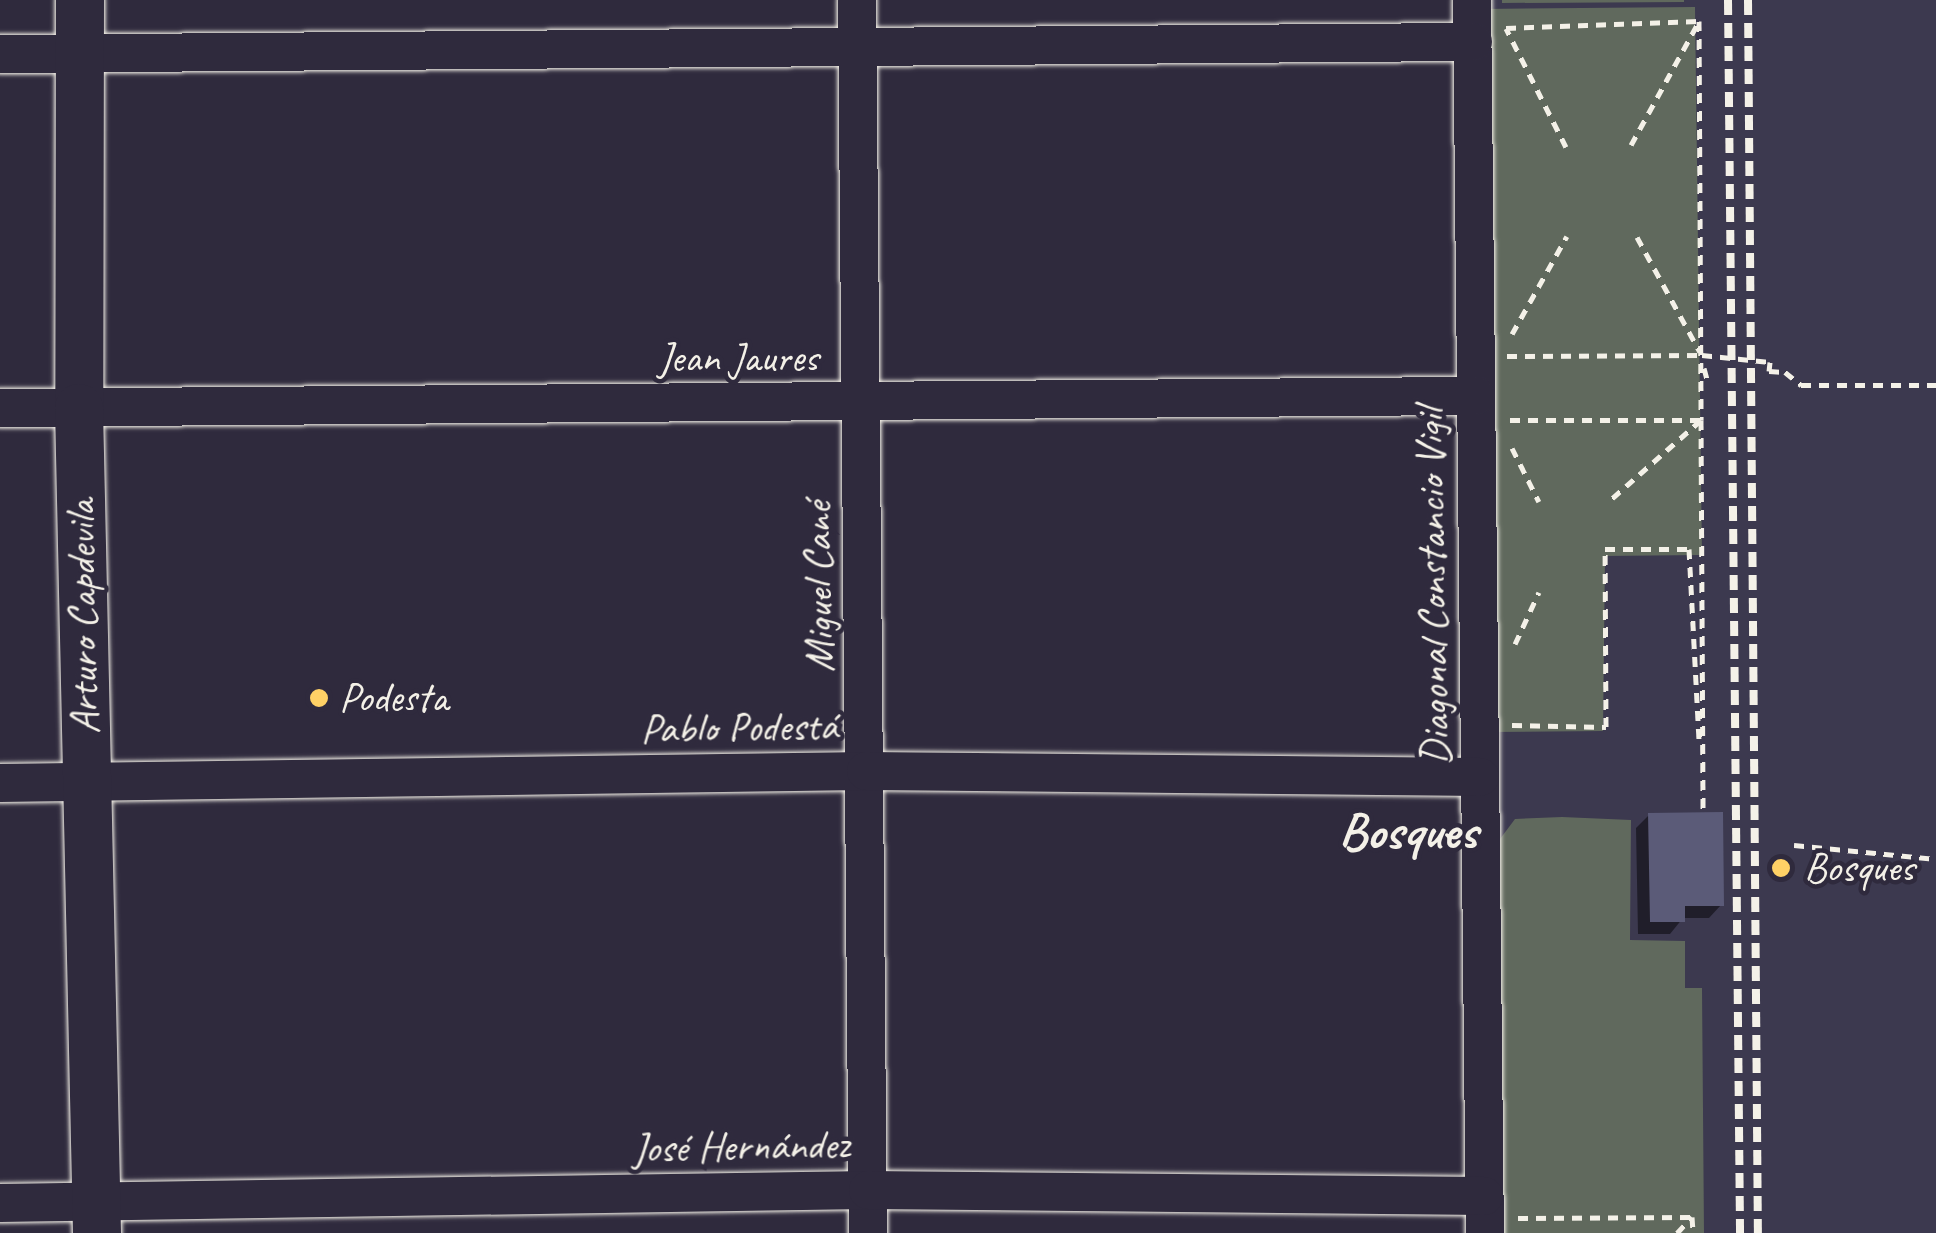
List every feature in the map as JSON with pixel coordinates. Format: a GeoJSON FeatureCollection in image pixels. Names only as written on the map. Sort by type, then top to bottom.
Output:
{"type":"FeatureCollection","features":[{"type":"Feature","properties":{"kind":"street","name":"Arturo Capdevila"},"geometry":{"type":"LineString","coordinates":[[80,0],[79,408],[97,1218]]}},
{"type":"Feature","properties":{"kind":"street","name":"Miguel Cané"},"geometry":{"type":"LineString","coordinates":[[857,0],[868,1233]]}},
{"type":"Feature","properties":{"kind":"street","name":"Diagonal Constancio Vigil"},"geometry":{"type":"LineString","coordinates":[[1472,0],[1480,778],[1493,1216]]}},
{"type":"Feature","properties":{"kind":"street"},"geometry":{"type":"LineString","coordinates":[[0,54],[1473,42]]}},
{"type":"Feature","properties":{"kind":"street","name":"Jean Jaures"},"geometry":{"type":"LineString","coordinates":[[0,408],[1476,396]]}},
{"type":"Feature","properties":{"kind":"street","name":"Pablo Podestá"},"geometry":{"type":"LineString","coordinates":[[0,783],[866,771],[1480,778]]}},
{"type":"Feature","properties":{"kind":"street","name":"José Hernández"},"geometry":{"type":"LineString","coordinates":[[0,1203],[97,1218],[868,1190],[1493,1216]]}},
{"type":"Feature","properties":{"kind":"path"},"geometry":{"type":"LineString","coordinates":[[1631,146],[1699,21]]}},
{"type":"Feature","properties":{"kind":"path"},"geometry":{"type":"LineString","coordinates":[[1566,147],[1506,28],[1699,21]]}},
{"type":"Feature","properties":{"kind":"path"},"geometry":{"type":"LineString","coordinates":[[1501,725],[1606,727],[1605,549],[1689,548],[1703,810],[1699,21]]}},
{"type":"Feature","properties":{"kind":"path"},"geometry":{"type":"LineString","coordinates":[[1567,236],[1499,356],[1702,355],[1770,362],[1769,371],[1785,372],[1801,385],[1936,385]]}},
{"type":"Feature","properties":{"kind":"path"},"geometry":{"type":"LineString","coordinates":[[1637,237],[1702,355],[1708,383]]}},
{"type":"Feature","properties":{"kind":"path"},"geometry":{"type":"LineString","coordinates":[[1539,502],[1499,420],[1702,420]]}},
{"type":"Feature","properties":{"kind":"path"},"geometry":{"type":"LineString","coordinates":[[1610,501],[1702,420]]}},
{"type":"Feature","properties":{"kind":"path"},"geometry":{"type":"LineString","coordinates":[[1508,658],[1539,592]]}},
{"type":"Feature","properties":{"kind":"path"},"geometry":{"type":"LineString","coordinates":[[1794,845],[1936,859]]}},
{"type":"Feature","properties":{"kind":"path"},"geometry":{"type":"LineString","coordinates":[[1493,1216],[1692,1217]]}},
{"type":"Feature","properties":{"kind":"path"},"geometry":{"type":"LineString","coordinates":[[1677,1233],[1692,1217]]}},
{"type":"Feature","properties":{"kind":"path"},"geometry":{"type":"LineString","coordinates":[[1692,1217],[1693,1233]]}},
{"type":"Feature","properties":{"kind":"shaded area"},"geometry":{"type":"Polygon","coordinates":[[[1484,0],[1936,0],[1936,1233],[1499,1233],[1484,0]]]}},
{"type":"Feature","properties":{"kind":"green space"},"geometry":{"type":"Polygon","coordinates":[[[1684,0],[1684,2],[1502,3],[1684,0]]]}},
{"type":"Feature","properties":{"kind":"green space"},"geometry":{"type":"Polygon","coordinates":[[[1695,7],[1702,555],[1605,556],[1603,731],[1491,732],[1482,9],[1695,7]]]}},
{"type":"Feature","properties":{"kind":"green space"},"geometry":{"type":"Polygon","coordinates":[[[1515,819],[1631,820],[1630,940],[1685,941],[1685,988],[1702,988],[1704,1233],[1500,1233],[1497,843],[1515,819]]]}},
{"type":"Feature","properties":{"kind":"building"},"geometry":{"type":"Polygon","coordinates":[[[1723,812],[1724,906],[1685,906],[1685,922],[1650,922],[1648,813],[1723,812]]]}},
{"type":"Feature","properties":{"kind":"railway"},"geometry":{"type":"LineString","coordinates":[[1728,0],[1740,1233]]}},
{"type":"Feature","properties":{"kind":"railway"},"geometry":{"type":"LineString","coordinates":[[1748,0],[1758,1233]]}},
{"type":"Feature","properties":{"kind":"place","name":"Podesta"},"geometry":{"type":"Point","coordinates":[319,698]}},
{"type":"Feature","properties":{"kind":"place","name":"Bosques"},"geometry":{"type":"Point","coordinates":[1781,868]}},
{"type":"Feature","properties":{"kind":"district","name":"Bosques"},"geometry":{"type":"Point","coordinates":[1408,832]}}]}
